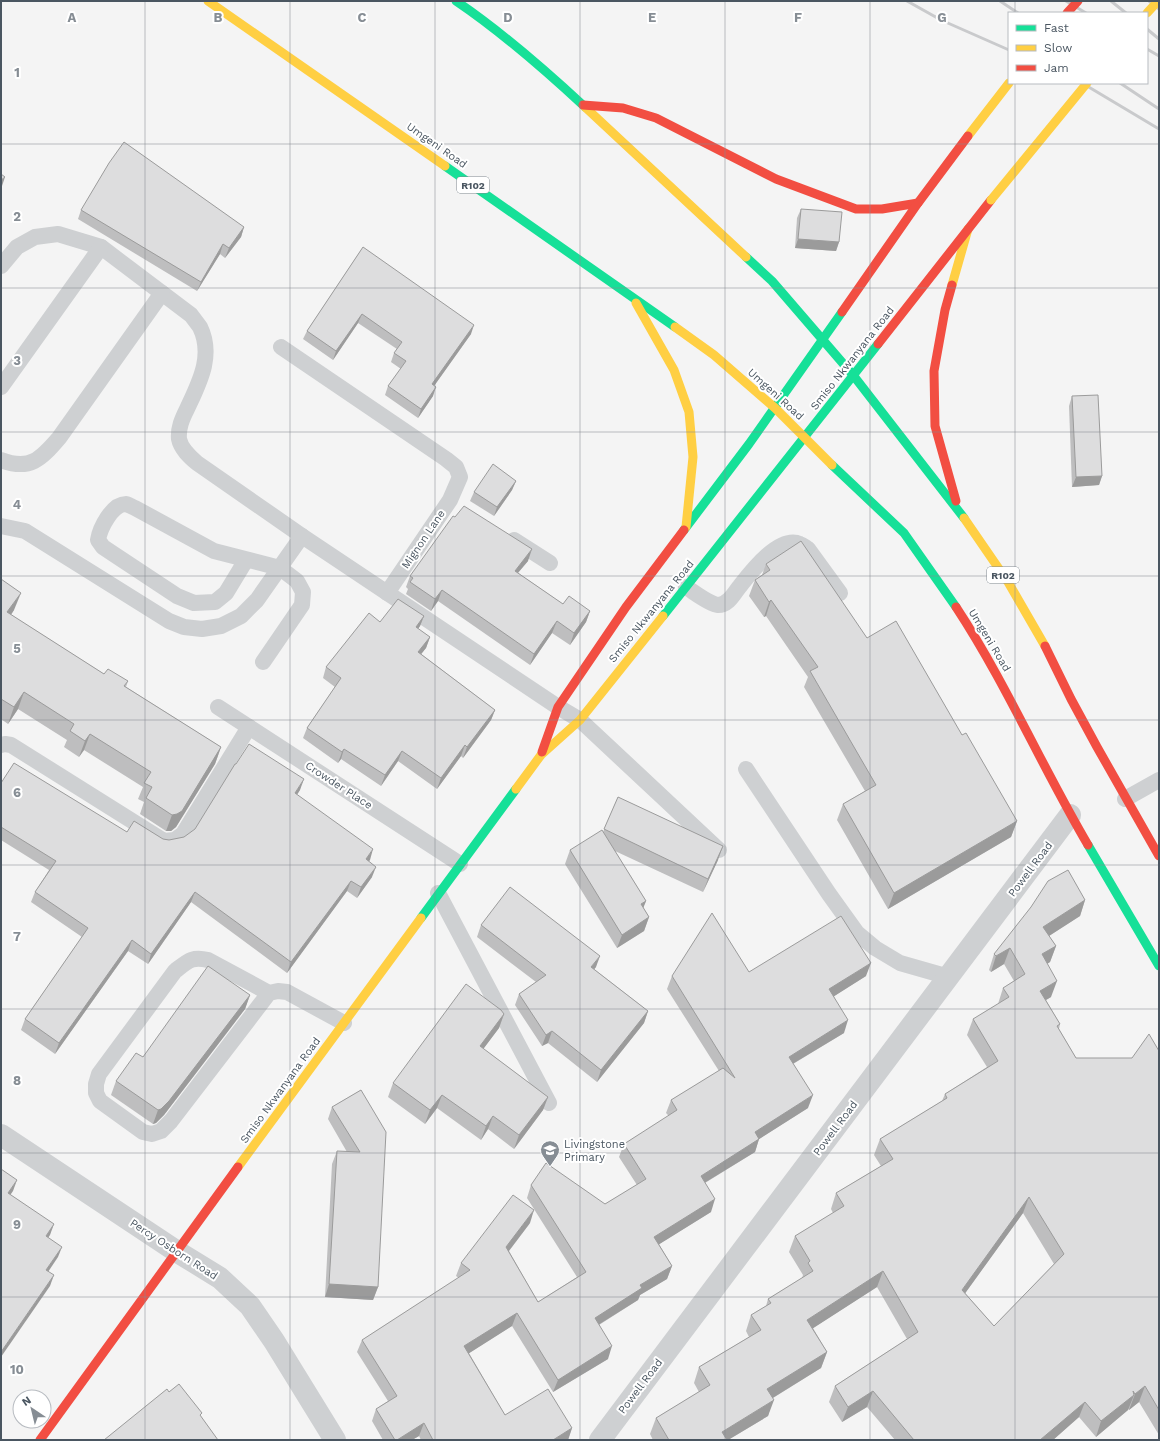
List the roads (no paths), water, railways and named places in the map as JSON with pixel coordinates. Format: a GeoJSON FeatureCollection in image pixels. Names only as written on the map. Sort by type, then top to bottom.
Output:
{"type":"FeatureCollection","features":[{"type":"Feature","properties":{"kind":"main road","name":"Umgeni Road"},"geometry":{"type":"LineString","coordinates":[[208,1],[714,354],[805,437],[842,476],[904,533],[942,586],[974,635],[1001,683],[1070,815],[1159,966]]}},
{"type":"Feature","properties":{"kind":"main road","name":"R102"},"geometry":{"type":"LineString","coordinates":[[456,1],[478,16],[556,80],[772,282],[853,375],[958,510],[1008,582],[1052,658],[1071,699],[1125,798],[1159,856]]}},
{"type":"Feature","properties":{"kind":"main road"},"geometry":{"type":"LineString","coordinates":[[1068,12],[1078,1]]}},
{"type":"Feature","properties":{"kind":"main road"},"geometry":{"type":"LineString","coordinates":[[1148,12],[1158,1]]}},
{"type":"Feature","properties":{"kind":"main road","name":"Smiso Nkwanyana Road"},"geometry":{"type":"LineString","coordinates":[[541,755],[558,707],[626,607],[774,408],[918,203],[1008,84]]}},
{"type":"Feature","properties":{"kind":"main road","name":"Smiso Nkwanyana Road"},"geometry":{"type":"LineString","coordinates":[[40,1440],[176,1251],[541,755],[580,720],[991,200],[1086,84]]}},
{"type":"Feature","properties":{"kind":"main road"},"geometry":{"type":"LineString","coordinates":[[583,105],[623,108],[656,118],[776,179],[856,209],[882,209],[918,203]]}},
{"type":"Feature","properties":{"kind":"main road"},"geometry":{"type":"LineString","coordinates":[[958,510],[936,426],[934,371],[944,310],[968,229]]}},
{"type":"Feature","properties":{"kind":"main road"},"geometry":{"type":"LineString","coordinates":[[631,295],[674,370],[689,412],[693,457],[686,527]]}},
{"type":"Feature","properties":{"kind":"street","name":"Powell Road"},"geometry":{"type":"LineString","coordinates":[[606,1437],[1070,815]]}},
{"type":"Feature","properties":{"kind":"street","name":"Percy Osborn Road"},"geometry":{"type":"LineString","coordinates":[[1,1135],[176,1251],[220,1278],[250,1306],[274,1341],[336,1440]]}},
{"type":"Feature","properties":{"kind":"lane"},"geometry":{"type":"LineString","coordinates":[[1,266],[17,247],[35,237],[58,234],[101,247],[191,314],[200,327],[206,344],[206,361],[201,379],[180,425],[179,440],[185,452],[197,463],[302,536],[558,707],[580,720],[720,850]]}},
{"type":"Feature","properties":{"kind":"lane"},"geometry":{"type":"LineString","coordinates":[[1,387],[101,247]]}},
{"type":"Feature","properties":{"kind":"lane"},"geometry":{"type":"LineString","coordinates":[[1,460],[15,464],[29,464],[38,460],[48,451],[59,438],[162,293]]}},
{"type":"Feature","properties":{"kind":"lane","name":"Mignon Lane"},"geometry":{"type":"LineString","coordinates":[[280,346],[446,459],[456,468],[460,477],[456,504],[387,593]]}},
{"type":"Feature","properties":{"kind":"lane"},"geometry":{"type":"LineString","coordinates":[[246,560],[226,593],[215,602],[194,603],[177,596],[103,546],[98,540],[99,531],[115,507],[126,504],[214,551],[280,568],[297,581],[303,592],[302,605],[263,662]]}},
{"type":"Feature","properties":{"kind":"lane"},"geometry":{"type":"LineString","coordinates":[[1,526],[25,531],[169,621],[184,627],[202,629],[222,626],[241,616],[258,600],[302,536]]}},
{"type":"Feature","properties":{"kind":"lane"},"geometry":{"type":"LineString","coordinates":[[503,534],[550,563]]}},
{"type":"Feature","properties":{"kind":"lane"},"geometry":{"type":"LineString","coordinates":[[686,586],[716,605],[728,602],[766,555],[780,547],[794,542],[808,549],[840,593]]}},
{"type":"Feature","properties":{"kind":"lane","name":"Crowder Place"},"geometry":{"type":"LineString","coordinates":[[218,707],[460,864]]}},
{"type":"Feature","properties":{"kind":"lane"},"geometry":{"type":"LineString","coordinates":[[1,745],[11,745],[164,841],[175,840],[183,834],[249,727]]}},
{"type":"Feature","properties":{"kind":"lane"},"geometry":{"type":"LineString","coordinates":[[746,769],[829,894],[857,933],[874,948],[900,963],[949,977]]}},
{"type":"Feature","properties":{"kind":"lane"},"geometry":{"type":"LineString","coordinates":[[1125,798],[1159,780]]}},
{"type":"Feature","properties":{"kind":"lane"},"geometry":{"type":"LineString","coordinates":[[438,893],[549,1103]]}},
{"type":"Feature","properties":{"kind":"lane"},"geometry":{"type":"LineString","coordinates":[[269,993],[208,960],[198,958],[187,962],[175,971],[99,1074],[96,1084],[96,1093],[100,1101],[143,1132],[152,1134],[161,1131],[171,1121],[269,993],[278,990],[287,992],[344,1023]]}},
{"type":"Feature","properties":{"kind":"railway"},"geometry":{"type":"LineString","coordinates":[[907,1],[941,20],[1008,50]]}},
{"type":"Feature","properties":{"kind":"railway"},"geometry":{"type":"LineString","coordinates":[[1000,1],[1016,12]]}},
{"type":"Feature","properties":{"kind":"railway"},"geometry":{"type":"LineString","coordinates":[[1066,1],[1084,12]]}},
{"type":"Feature","properties":{"kind":"railway"},"geometry":{"type":"LineString","coordinates":[[1111,1],[1125,12]]}},
{"type":"Feature","properties":{"kind":"railway"},"geometry":{"type":"LineString","coordinates":[[1149,1],[1159,9]]}},
{"type":"Feature","properties":{"kind":"railway"},"geometry":{"type":"LineString","coordinates":[[1148,30],[1159,39]]}},
{"type":"Feature","properties":{"kind":"railway"},"geometry":{"type":"LineString","coordinates":[[1148,50],[1159,56]]}},
{"type":"Feature","properties":{"kind":"railway"},"geometry":{"type":"LineString","coordinates":[[1084,84],[1159,129]]}},
{"type":"Feature","properties":{"kind":"railway"},"geometry":{"type":"LineString","coordinates":[[1122,84],[1159,109]]}},
{"type":"Feature","properties":{"kind":"place","name":"Livingstone Primary"},"geometry":{"type":"Point","coordinates":[550,1167]}}]}
